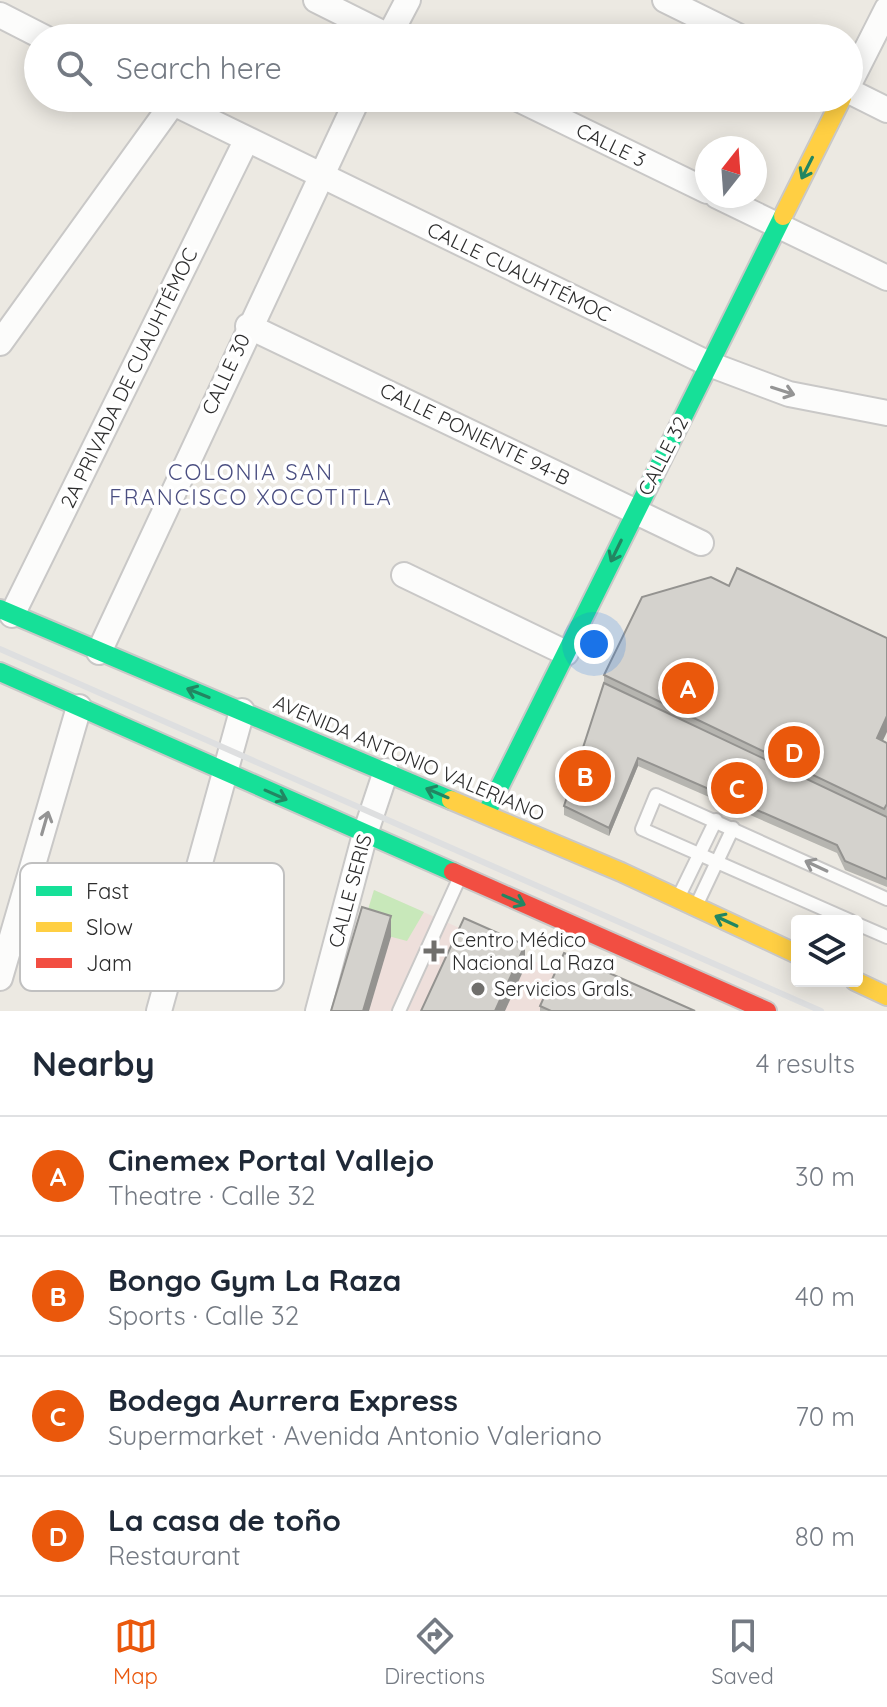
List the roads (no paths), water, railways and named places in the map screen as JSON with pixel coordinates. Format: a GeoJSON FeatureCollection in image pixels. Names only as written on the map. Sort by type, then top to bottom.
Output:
{"type":"FeatureCollection","features":[{"type":"Feature","properties":{"kind":"street"},"geometry":{"type":"LineString","coordinates":[[316,0],[364,24]]}},
{"type":"Feature","properties":{"kind":"street"},"geometry":{"type":"LineString","coordinates":[[396,24],[408,0]]}},
{"type":"Feature","properties":{"kind":"street"},"geometry":{"type":"LineString","coordinates":[[665,0],[714,24]]}},
{"type":"Feature","properties":{"kind":"street"},"geometry":{"type":"LineString","coordinates":[[863,56],[887,9]]}},
{"type":"Feature","properties":{"kind":"street"},"geometry":{"type":"LineString","coordinates":[[0,15],[24,27]]}},
{"type":"Feature","properties":{"kind":"street"},"geometry":{"type":"LineString","coordinates":[[863,98],[887,110]]}},
{"type":"Feature","properties":{"kind":"street"},"geometry":{"type":"LineString","coordinates":[[0,343],[160,112]]}},
{"type":"Feature","properties":{"kind":"street","name":"CALLE CUAUHTÉMOC"},"geometry":{"type":"LineString","coordinates":[[191,112],[709,364],[789,394],[887,413]]}},
{"type":"Feature","properties":{"kind":"street","name":"CALLE 30"},"geometry":{"type":"LineString","coordinates":[[99,652],[248,326],[351,112]]}},
{"type":"Feature","properties":{"kind":"street","name":"CALLE 3"},"geometry":{"type":"LineString","coordinates":[[545,112],[695,185]]}},
{"type":"Feature","properties":{"kind":"street","name":"CALLE 32"},"geometry":{"type":"LineString","coordinates":[[486,814],[835,112]]}},
{"type":"Feature","properties":{"kind":"street","name":"2A PRIVADA DE CUAUHTÉMOC"},"geometry":{"type":"LineString","coordinates":[[6,612],[246,141]]}},
{"type":"Feature","properties":{"kind":"street"},"geometry":{"type":"LineString","coordinates":[[741,208],[887,278]]}},
{"type":"Feature","properties":{"kind":"street","name":"CALLE PONIENTE 94-B"},"geometry":{"type":"LineString","coordinates":[[248,326],[701,543]]}},
{"type":"Feature","properties":{"kind":"street"},"geometry":{"type":"LineString","coordinates":[[404,575],[566,653]]}},
{"type":"Feature","properties":{"kind":"street","name":"AVENIDA ANTONIO VALERIANO"},"geometry":{"type":"LineString","coordinates":[[6,612],[486,814],[791,951]]}},
{"type":"Feature","properties":{"kind":"street"},"geometry":{"type":"LineString","coordinates":[[0,672],[767,1011]]}},
{"type":"Feature","properties":{"kind":"street"},"geometry":{"type":"LineString","coordinates":[[34,863],[79,707]]}},
{"type":"Feature","properties":{"kind":"street"},"geometry":{"type":"LineString","coordinates":[[199,863],[242,711]]}},
{"type":"Feature","properties":{"kind":"street","name":"CALLE SERIS"},"geometry":{"type":"LineString","coordinates":[[318,1011],[365,834],[386,771]]}},
{"type":"Feature","properties":{"kind":"street"},"geometry":{"type":"LineString","coordinates":[[0,978],[20,909]]}},
{"type":"Feature","properties":{"kind":"street"},"geometry":{"type":"LineString","coordinates":[[863,985],[887,996]]}},
{"type":"Feature","properties":{"kind":"street"},"geometry":{"type":"LineString","coordinates":[[159,1011],[164,991]]}},
{"type":"Feature","properties":{"kind":"lane"},"geometry":{"type":"LineString","coordinates":[[837,915],[642,829],[656,795],[887,899]]}},
{"type":"Feature","properties":{"kind":"lane"},"geometry":{"type":"LineString","coordinates":[[678,899],[716,820]]}},
{"type":"Feature","properties":{"kind":"lane"},"geometry":{"type":"LineString","coordinates":[[696,907],[733,828]]}},
{"type":"Feature","properties":{"kind":"lane"},"geometry":{"type":"LineString","coordinates":[[399,1011],[461,877]]}},
{"type":"Feature","properties":{"kind":"lane"},"geometry":{"type":"LineString","coordinates":[[863,927],[887,937]]}},
{"type":"Feature","properties":{"kind":"railway"},"geometry":{"type":"LineString","coordinates":[[0,649],[821,1011]]}},
{"type":"Feature","properties":{"kind":"place","name":"Cinemex Portal Vallejo"},"geometry":{"type":"Point","coordinates":[688,688]}},
{"type":"Feature","properties":{"kind":"place","name":"La casa de toño"},"geometry":{"type":"Point","coordinates":[794,752]}},
{"type":"Feature","properties":{"kind":"place","name":"Bongo Gym La Raza"},"geometry":{"type":"Point","coordinates":[585,776]}},
{"type":"Feature","properties":{"kind":"place","name":"Bodega Aurrera Express"},"geometry":{"type":"Point","coordinates":[737,788]}},
{"type":"Feature","properties":{"kind":"place","name":"Centro Médico Nacional La Raza"},"geometry":{"type":"Point","coordinates":[434,951]}},
{"type":"Feature","properties":{"kind":"place","name":"Servicios Grals."},"geometry":{"type":"Point","coordinates":[478,989]}},
{"type":"Feature","properties":{"kind":"district","name":"COLONIA SAN FRANCISCO XOCOTITLA"},"geometry":{"type":"Point","coordinates":[251,484]}}]}
